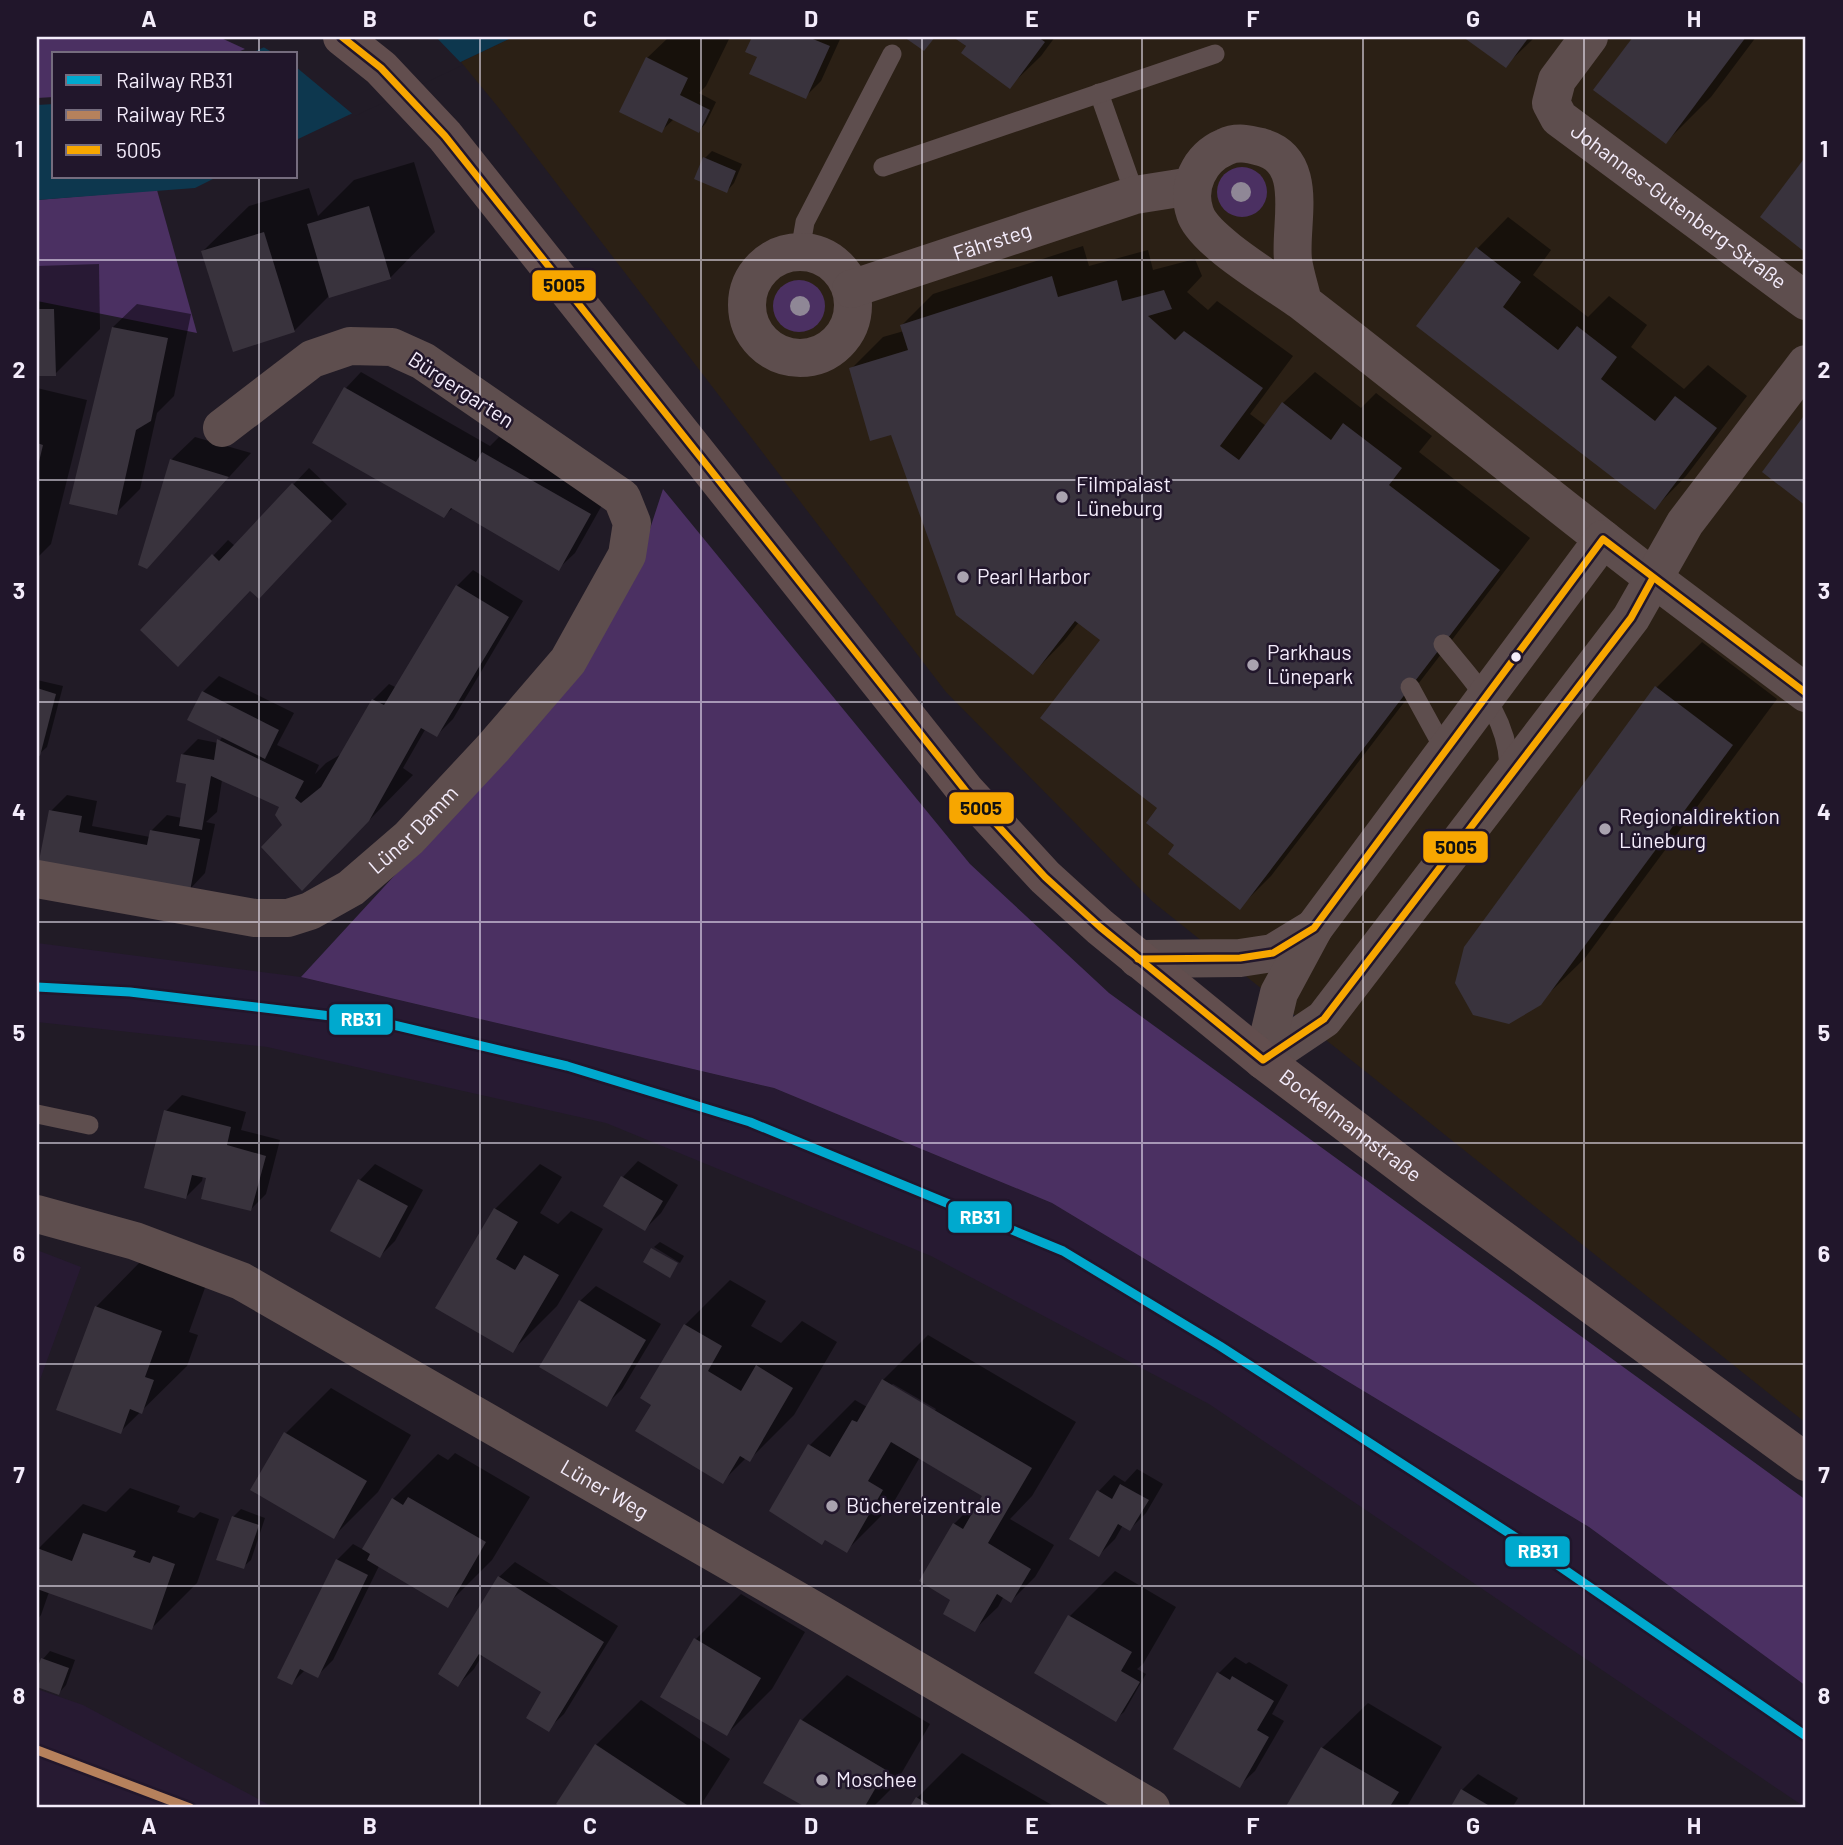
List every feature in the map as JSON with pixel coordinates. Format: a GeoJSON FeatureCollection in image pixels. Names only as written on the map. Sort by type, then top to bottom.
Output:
{"type":"FeatureCollection","features":[{"type":"Feature","properties":{"kind":"main road","name":"Bockelmannstraße"},"geometry":{"type":"LineString","coordinates":[[342,37],[381,68],[445,136],[965,790],[1045,877],[1138,959],[1263,1060],[1806,1462]]}},
{"type":"Feature","properties":{"kind":"street","name":"Johannes-Gutenberg-Straße"},"geometry":{"type":"LineString","coordinates":[[1590,37],[1557,80],[1551,103],[1559,118],[1806,301]]}},
{"type":"Feature","properties":{"kind":"street"},"geometry":{"type":"LineString","coordinates":[[1303,302],[1293,262],[1292,226],[1296,193],[1288,167],[1270,150],[1245,143],[1226,146],[1204,161],[1192,186],[1195,215],[1212,237],[1303,302],[1653,578],[1806,693]]}},
{"type":"Feature","properties":{"kind":"street","name":"Fährsteg"},"geometry":{"type":"LineString","coordinates":[[851,289],[1135,195],[1192,186]]}},
{"type":"Feature","properties":{"kind":"street"},"geometry":{"type":"LineString","coordinates":[[800,251],[817,254],[832,262],[844,274],[851,289],[853,307],[849,325],[839,341],[825,352],[808,358],[790,357],[773,351],[759,339],[750,323],[747,306],[749,290],[756,275],[768,263],[783,254],[800,251]]}},
{"type":"Feature","properties":{"kind":"street","name":"Bürgergarten"},"geometry":{"type":"LineString","coordinates":[[222,428],[312,359],[350,346],[392,347],[423,360],[622,498]]}},
{"type":"Feature","properties":{"kind":"street"},"geometry":{"type":"LineString","coordinates":[[1263,1060],[1324,1019],[1631,618],[1685,523],[1806,364]]}},
{"type":"Feature","properties":{"kind":"street","name":"Lüner Damm"},"geometry":{"type":"LineString","coordinates":[[37,879],[255,918],[288,918],[310,911],[351,888],[410,838],[568,662],[627,555],[632,523],[622,498]]}},
{"type":"Feature","properties":{"kind":"street"},"geometry":{"type":"LineString","coordinates":[[1263,1060],[1279,993],[1314,928],[1603,539]]}},
{"type":"Feature","properties":{"kind":"street"},"geometry":{"type":"LineString","coordinates":[[1138,959],[1241,958],[1273,953],[1314,928]]}},
{"type":"Feature","properties":{"kind":"street","name":"Lüner Weg"},"geometry":{"type":"LineString","coordinates":[[37,1215],[135,1241],[252,1287],[821,1614],[1151,1808]]}},
{"type":"Feature","properties":{"kind":"lane"},"geometry":{"type":"LineString","coordinates":[[800,251],[805,222],[892,54]]}},
{"type":"Feature","properties":{"kind":"lane"},"geometry":{"type":"LineString","coordinates":[[883,167],[1215,54]]}},
{"type":"Feature","properties":{"kind":"lane"},"geometry":{"type":"LineString","coordinates":[[1099,93],[1135,195]]}},
{"type":"Feature","properties":{"kind":"lane"},"geometry":{"type":"LineString","coordinates":[[1443,644],[1485,696],[1503,727],[1509,753],[1509,778]]}},
{"type":"Feature","properties":{"kind":"lane"},"geometry":{"type":"LineString","coordinates":[[1410,687],[1445,751]]}},
{"type":"Feature","properties":{"kind":"lane"},"geometry":{"type":"LineString","coordinates":[[37,1114],[89,1125]]}},
{"type":"Feature","properties":{"kind":"shaded area"},"geometry":{"type":"Polygon","coordinates":[[[37,37],[219,37],[245,49],[238,52],[52,52],[52,97],[37,98],[37,37]]]}},
{"type":"Feature","properties":{"kind":"shaded area"},"geometry":{"type":"Polygon","coordinates":[[[513,37],[1806,37],[1806,1423],[1153,902],[946,692],[461,62],[513,37]]]}},
{"type":"Feature","properties":{"kind":"shaded area"},"geometry":{"type":"Polygon","coordinates":[[[1242,167],[1260,174],[1267,192],[1260,210],[1242,217],[1224,210],[1217,192],[1224,174],[1242,167]]]}},
{"type":"Feature","properties":{"kind":"shaded area"},"geometry":{"type":"Polygon","coordinates":[[[157,190],[197,333],[37,301],[37,200],[157,190]]]}},
{"type":"Feature","properties":{"kind":"shaded area"},"geometry":{"type":"Polygon","coordinates":[[[799,280],[809,282],[817,288],[823,296],[823,316],[817,324],[809,330],[799,332],[789,330],[781,324],[775,316],[773,306],[775,296],[781,288],[789,282],[799,280]]]}},
{"type":"Feature","properties":{"kind":"shaded area"},"geometry":{"type":"Polygon","coordinates":[[[663,489],[970,864],[1109,993],[1806,1500],[1806,1686],[1589,1527],[1052,1203],[774,1088],[301,977],[582,672],[633,581],[663,489]]]}},
{"type":"Feature","properties":{"kind":"shaded area"},"geometry":{"type":"Polygon","coordinates":[[[37,943],[301,977],[774,1088],[1052,1203],[1589,1527],[1806,1686],[1806,1808],[1209,1404],[931,1256],[606,1123],[267,1047],[37,1022],[37,943]]]}},
{"type":"Feature","properties":{"kind":"shaded area"},"geometry":{"type":"Polygon","coordinates":[[[37,1250],[81,1267],[37,1388],[37,1250]]]}},
{"type":"Feature","properties":{"kind":"shaded area"},"geometry":{"type":"Polygon","coordinates":[[[37,1689],[83,1705],[275,1808],[37,1808],[37,1689]]]}},
{"type":"Feature","properties":{"kind":"water"},"geometry":{"type":"Polygon","coordinates":[[[285,37],[513,37],[298,139],[298,52],[254,52],[285,37]]]}},
{"type":"Feature","properties":{"kind":"water"},"geometry":{"type":"Polygon","coordinates":[[[52,104],[52,178],[215,178],[195,188],[37,200],[37,105],[52,104]]]}},
{"type":"Feature","properties":{"kind":"pier"},"geometry":{"type":"Polygon","coordinates":[[[277,37],[436,37],[463,65],[355,116],[298,69],[298,52],[272,52],[260,45],[277,37]]]}},
{"type":"Feature","properties":{"kind":"building"},"geometry":{"type":"Polygon","coordinates":[[[752,37],[808,37],[830,46],[806,99],[749,74],[757,57],[745,52],[752,37]]]}},
{"type":"Feature","properties":{"kind":"building"},"geometry":{"type":"Polygon","coordinates":[[[904,37],[935,37],[924,51],[904,37]]]}},
{"type":"Feature","properties":{"kind":"building"},"geometry":{"type":"Polygon","coordinates":[[[953,37],[1038,37],[1045,42],[1010,89],[961,53],[966,46],[953,37]]]}},
{"type":"Feature","properties":{"kind":"building"},"geometry":{"type":"Polygon","coordinates":[[[1463,37],[1529,37],[1506,68],[1463,37]]]}},
{"type":"Feature","properties":{"kind":"building"},"geometry":{"type":"Polygon","coordinates":[[[1633,37],[1746,37],[1666,144],[1593,90],[1633,37]]]}},
{"type":"Feature","properties":{"kind":"building"},"geometry":{"type":"Polygon","coordinates":[[[646,57],[688,78],[680,95],[710,110],[699,133],[669,118],[662,133],[619,112],[646,57]]]}},
{"type":"Feature","properties":{"kind":"building"},"geometry":{"type":"Polygon","coordinates":[[[1806,156],[1806,253],[1760,217],[1806,156]]]}},
{"type":"Feature","properties":{"kind":"building"},"geometry":{"type":"Polygon","coordinates":[[[703,157],[736,171],[727,193],[694,179],[703,157]]]}},
{"type":"Feature","properties":{"kind":"building"},"geometry":{"type":"Polygon","coordinates":[[[369,206],[391,279],[329,298],[307,224],[369,206]]]}},
{"type":"Feature","properties":{"kind":"building"},"geometry":{"type":"Polygon","coordinates":[[[264,232],[295,332],[233,352],[201,251],[264,232]]]}},
{"type":"Feature","properties":{"kind":"building"},"geometry":{"type":"Polygon","coordinates":[[[1476,247],[1521,282],[1503,307],[1558,350],[1577,326],[1617,357],[1601,379],[1655,421],[1675,396],[1717,428],[1655,510],[1416,326],[1476,247]]]}},
{"type":"Feature","properties":{"kind":"building"},"geometry":{"type":"Polygon","coordinates":[[[1052,276],[1058,297],[1117,280],[1122,301],[1164,290],[1172,309],[1148,316],[1175,340],[1184,331],[1263,388],[1220,446],[1239,460],[1282,402],[1331,440],[1343,423],[1402,468],[1389,485],[1500,570],[1240,910],[1168,854],[1174,845],[1146,823],[1157,808],[1040,718],[1100,640],[1075,621],[1033,675],[956,615],[891,435],[870,441],[849,368],[908,350],[900,325],[1052,276]]]}},
{"type":"Feature","properties":{"kind":"building"},"geometry":{"type":"Polygon","coordinates":[[[37,309],[54,309],[56,376],[37,376],[37,309]]]}},
{"type":"Feature","properties":{"kind":"building"},"geometry":{"type":"Polygon","coordinates":[[[112,327],[168,338],[151,421],[136,430],[117,515],[69,504],[112,327]]]}},
{"type":"Feature","properties":{"kind":"building"},"geometry":{"type":"Polygon","coordinates":[[[344,387],[476,462],[482,452],[591,514],[559,571],[451,508],[444,518],[312,443],[344,387]]]}},
{"type":"Feature","properties":{"kind":"building"},"geometry":{"type":"Polygon","coordinates":[[[1806,413],[1806,506],[1762,472],[1806,413]]]}},
{"type":"Feature","properties":{"kind":"building"},"geometry":{"type":"Polygon","coordinates":[[[37,443],[43,445],[38,466],[37,466],[37,443]]]}},
{"type":"Feature","properties":{"kind":"building"},"geometry":{"type":"Polygon","coordinates":[[[170,459],[229,477],[147,569],[138,565],[170,459]]]}},
{"type":"Feature","properties":{"kind":"building"},"geometry":{"type":"Polygon","coordinates":[[[292,483],[332,521],[259,599],[250,591],[178,667],[140,630],[212,554],[219,561],[292,483]]]}},
{"type":"Feature","properties":{"kind":"building"},"geometry":{"type":"Polygon","coordinates":[[[456,585],[509,617],[437,737],[421,728],[369,821],[302,891],[261,847],[282,825],[275,815],[279,807],[211,776],[202,830],[179,826],[186,784],[176,782],[181,754],[214,760],[217,739],[304,781],[295,798],[301,803],[321,787],[372,699],[384,705],[456,585]]]}},
{"type":"Feature","properties":{"kind":"building"},"geometry":{"type":"Polygon","coordinates":[[[1655,686],[1733,745],[1541,1005],[1509,1024],[1473,1015],[1455,983],[1464,947],[1655,686]]]}},
{"type":"Feature","properties":{"kind":"building"},"geometry":{"type":"Polygon","coordinates":[[[37,688],[56,694],[40,756],[37,755],[37,688]]]}},
{"type":"Feature","properties":{"kind":"building"},"geometry":{"type":"Polygon","coordinates":[[[202,691],[279,730],[265,759],[187,720],[202,691]]]}},
{"type":"Feature","properties":{"kind":"building"},"geometry":{"type":"Polygon","coordinates":[[[49,810],[82,816],[79,832],[147,845],[150,830],[200,839],[190,891],[38,866],[49,810]]]}},
{"type":"Feature","properties":{"kind":"building"},"geometry":{"type":"Polygon","coordinates":[[[164,1110],[231,1127],[227,1145],[266,1156],[251,1211],[201,1199],[206,1178],[192,1175],[186,1199],[144,1188],[164,1110]]]}},
{"type":"Feature","properties":{"kind":"building"},"geometry":{"type":"Polygon","coordinates":[[[621,1176],[663,1201],[645,1231],[603,1206],[621,1176]]]}},
{"type":"Feature","properties":{"kind":"building"},"geometry":{"type":"Polygon","coordinates":[[[358,1179],[408,1206],[380,1258],[330,1231],[358,1179]]]}},
{"type":"Feature","properties":{"kind":"building"},"geometry":{"type":"Polygon","coordinates":[[[494,1208],[518,1222],[496,1259],[515,1270],[524,1255],[559,1275],[513,1353],[435,1308],[494,1208]]]}},
{"type":"Feature","properties":{"kind":"building"},"geometry":{"type":"Polygon","coordinates":[[[651,1248],[678,1263],[670,1278],[643,1262],[651,1248]]]}},
{"type":"Feature","properties":{"kind":"building"},"geometry":{"type":"Polygon","coordinates":[[[579,1300],[646,1340],[607,1407],[539,1367],[579,1300]]]}},
{"type":"Feature","properties":{"kind":"building"},"geometry":{"type":"Polygon","coordinates":[[[95,1306],[162,1331],[145,1377],[154,1380],[142,1414],[130,1409],[121,1434],[56,1410],[95,1306]]]}},
{"type":"Feature","properties":{"kind":"building"},"geometry":{"type":"Polygon","coordinates":[[[684,1324],[722,1346],[708,1371],[741,1391],[756,1365],[793,1388],[750,1462],[740,1456],[723,1484],[635,1431],[651,1405],[640,1398],[684,1324]]]}},
{"type":"Feature","properties":{"kind":"building"},"geometry":{"type":"Polygon","coordinates":[[[882,1379],[1032,1468],[988,1543],[1031,1569],[1011,1603],[997,1594],[975,1632],[943,1614],[950,1600],[919,1581],[953,1523],[963,1529],[982,1496],[891,1442],[868,1481],[883,1490],[847,1553],[825,1540],[822,1545],[769,1511],[808,1444],[830,1457],[852,1420],[857,1422],[882,1379]]]}},
{"type":"Feature","properties":{"kind":"building"},"geometry":{"type":"Polygon","coordinates":[[[284,1432],[367,1481],[334,1539],[250,1490],[284,1432]]]}},
{"type":"Feature","properties":{"kind":"building"},"geometry":{"type":"Polygon","coordinates":[[[1120,1484],[1149,1500],[1130,1531],[1118,1524],[1099,1557],[1069,1539],[1097,1490],[1112,1499],[1120,1484]]]}},
{"type":"Feature","properties":{"kind":"building"},"geometry":{"type":"Polygon","coordinates":[[[408,1497],[486,1542],[448,1608],[367,1560],[370,1554],[362,1549],[392,1498],[403,1505],[408,1497]]]}},
{"type":"Feature","properties":{"kind":"building"},"geometry":{"type":"Polygon","coordinates":[[[232,1516],[259,1525],[244,1569],[216,1560],[232,1516]]]}},
{"type":"Feature","properties":{"kind":"building"},"geometry":{"type":"Polygon","coordinates":[[[83,1533],[136,1551],[133,1557],[150,1563],[153,1556],[175,1564],[152,1630],[37,1589],[37,1548],[72,1561],[83,1533]]]}},
{"type":"Feature","properties":{"kind":"building"},"geometry":{"type":"Polygon","coordinates":[[[336,1559],[368,1575],[318,1678],[300,1669],[292,1685],[277,1678],[336,1559]]]}},
{"type":"Feature","properties":{"kind":"building"},"geometry":{"type":"Polygon","coordinates":[[[498,1576],[604,1642],[549,1732],[526,1718],[541,1692],[479,1654],[458,1687],[438,1674],[498,1576]]]}},
{"type":"Feature","properties":{"kind":"building"},"geometry":{"type":"Polygon","coordinates":[[[1068,1615],[1132,1652],[1121,1671],[1140,1682],[1116,1722],[1034,1673],[1068,1615]]]}},
{"type":"Feature","properties":{"kind":"building"},"geometry":{"type":"Polygon","coordinates":[[[694,1638],[761,1678],[727,1736],[660,1697],[694,1638]]]}},
{"type":"Feature","properties":{"kind":"building"},"geometry":{"type":"Polygon","coordinates":[[[41,1658],[69,1668],[59,1695],[37,1687],[37,1670],[41,1658]]]}},
{"type":"Feature","properties":{"kind":"building"},"geometry":{"type":"Polygon","coordinates":[[[1217,1672],[1230,1680],[1232,1676],[1274,1701],[1257,1730],[1269,1737],[1240,1788],[1173,1749],[1217,1672]]]}},
{"type":"Feature","properties":{"kind":"building"},"geometry":{"type":"Polygon","coordinates":[[[800,1719],[886,1770],[864,1808],[807,1808],[763,1783],[800,1719]]]}},
{"type":"Feature","properties":{"kind":"building"},"geometry":{"type":"Polygon","coordinates":[[[595,1744],[687,1805],[684,1808],[563,1808],[556,1804],[595,1744]]]}},
{"type":"Feature","properties":{"kind":"building"},"geometry":{"type":"Polygon","coordinates":[[[1321,1747],[1399,1792],[1389,1808],[1285,1808],[1321,1747]]]}},
{"type":"Feature","properties":{"kind":"building"},"geometry":{"type":"Polygon","coordinates":[[[1461,1789],[1493,1808],[1450,1808],[1461,1789]]]}},
{"type":"Feature","properties":{"kind":"building"},"geometry":{"type":"Polygon","coordinates":[[[916,1797],[928,1804],[935,1808],[909,1808],[916,1797]]]}},
{"type":"Feature","properties":{"kind":"rail line","name":"RB31"},"geometry":{"type":"LineString","coordinates":[[37,987],[130,992],[381,1022],[567,1066],[750,1122],[1063,1251],[1220,1346],[1549,1559],[1806,1736]]}},
{"type":"Feature","properties":{"kind":"rail line","name":"RE3"},"geometry":{"type":"LineString","coordinates":[[37,1750],[190,1808]]}},
{"type":"Feature","properties":{"kind":"transit line","name":"5005"},"geometry":{"type":"LineString","coordinates":[[342,37],[381,68],[445,136],[965,790],[1045,877],[1100,927],[1263,1060],[1324,1019],[1631,618],[1653,578]]}},
{"type":"Feature","properties":{"kind":"transit line","name":"5005"},"geometry":{"type":"LineString","coordinates":[[1138,959],[1240,958],[1273,953],[1314,928],[1603,539],[1806,693]]}},
{"type":"Feature","properties":{"kind":"place","name":"Filmpalast Lüneburg"},"geometry":{"type":"Point","coordinates":[1062,497]}},
{"type":"Feature","properties":{"kind":"place","name":"Pearl Harbor"},"geometry":{"type":"Point","coordinates":[963,577]}},
{"type":"Feature","properties":{"kind":"place","name":"Parkhaus Lünepark"},"geometry":{"type":"Point","coordinates":[1253,665]}},
{"type":"Feature","properties":{"kind":"place","name":"Regionaldirektion Lüneburg"},"geometry":{"type":"Point","coordinates":[1605,829]}},
{"type":"Feature","properties":{"kind":"place","name":"Büchereizentrale"},"geometry":{"type":"Point","coordinates":[832,1506]}},
{"type":"Feature","properties":{"kind":"place","name":"Moschee"},"geometry":{"type":"Point","coordinates":[822,1780]}}]}
